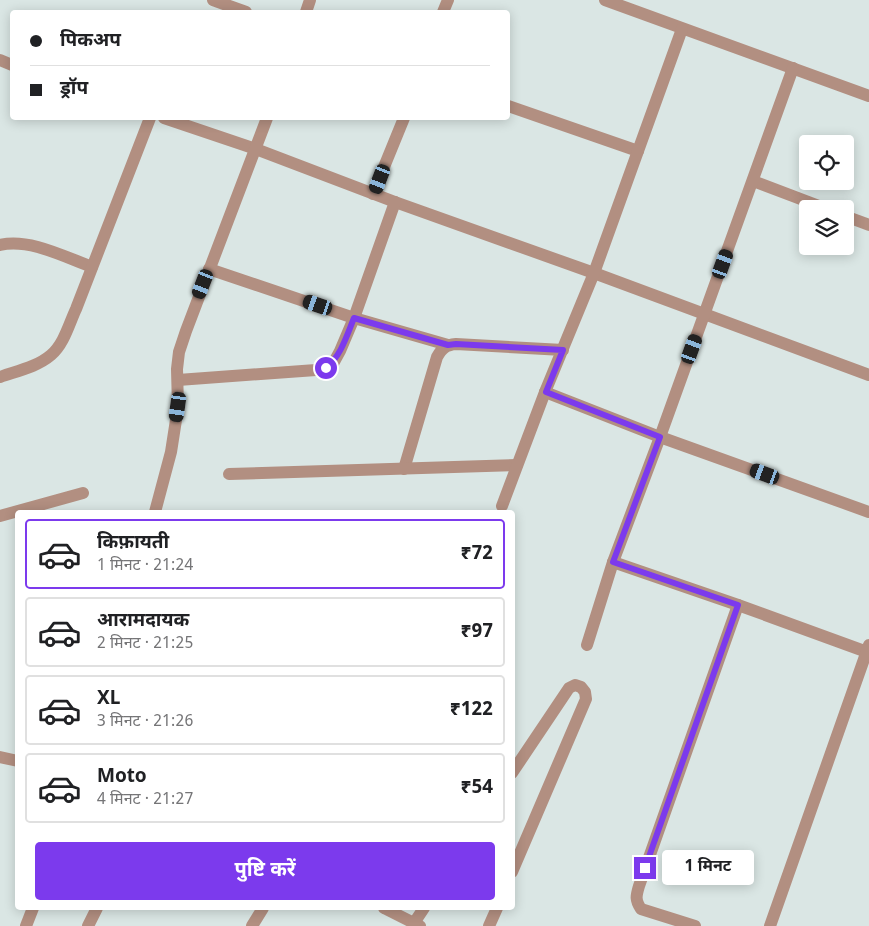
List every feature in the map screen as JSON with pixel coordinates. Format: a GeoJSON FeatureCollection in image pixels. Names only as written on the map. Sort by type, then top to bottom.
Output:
{"type":"FeatureCollection","features":[{"type":"Feature","properties":{"kind":"street"},"geometry":{"type":"LineString","coordinates":[[213,0],[240,10]]}},
{"type":"Feature","properties":{"kind":"street"},"geometry":{"type":"LineString","coordinates":[[605,0],[869,96]]}},
{"type":"Feature","properties":{"kind":"street"},"geometry":{"type":"LineString","coordinates":[[502,506],[594,273],[682,29]]}},
{"type":"Feature","properties":{"kind":"street"},"geometry":{"type":"LineString","coordinates":[[587,644],[613,562],[793,68]]}},
{"type":"Feature","properties":{"kind":"street"},"geometry":{"type":"LineString","coordinates":[[510,107],[638,151]]}},
{"type":"Feature","properties":{"kind":"street"},"geometry":{"type":"LineString","coordinates":[[0,377],[37,365],[52,354],[63,339],[149,120]]}},
{"type":"Feature","properties":{"kind":"street"},"geometry":{"type":"LineString","coordinates":[[170,120],[256,149],[395,202],[594,273],[869,375]]}},
{"type":"Feature","properties":{"kind":"street"},"geometry":{"type":"LineString","coordinates":[[156,510],[171,452],[178,407],[177,369],[181,345],[266,120]]}},
{"type":"Feature","properties":{"kind":"street"},"geometry":{"type":"LineString","coordinates":[[374,194],[403,120]]}},
{"type":"Feature","properties":{"kind":"street"},"geometry":{"type":"LineString","coordinates":[[753,181],[803,200]]}},
{"type":"Feature","properties":{"kind":"street"},"geometry":{"type":"LineString","coordinates":[[178,380],[316,370],[326,368],[334,362],[354,318],[395,202]]}},
{"type":"Feature","properties":{"kind":"street"},"geometry":{"type":"LineString","coordinates":[[854,219],[869,225]]}},
{"type":"Feature","properties":{"kind":"street"},"geometry":{"type":"LineString","coordinates":[[0,245],[19,243],[33,245],[92,267]]}},
{"type":"Feature","properties":{"kind":"street"},"geometry":{"type":"LineString","coordinates":[[209,269],[354,318],[448,345],[563,350]]}},
{"type":"Feature","properties":{"kind":"street"},"geometry":{"type":"LineString","coordinates":[[404,469],[437,357],[442,349],[448,345]]}},
{"type":"Feature","properties":{"kind":"street"},"geometry":{"type":"LineString","coordinates":[[546,392],[660,437],[869,512]]}},
{"type":"Feature","properties":{"kind":"street"},"geometry":{"type":"LineString","coordinates":[[229,474],[518,465]]}},
{"type":"Feature","properties":{"kind":"street"},"geometry":{"type":"LineString","coordinates":[[22,510],[84,493]]}},
{"type":"Feature","properties":{"kind":"street"},"geometry":{"type":"LineString","coordinates":[[0,516],[15,512]]}},
{"type":"Feature","properties":{"kind":"street"},"geometry":{"type":"LineString","coordinates":[[613,562],[868,648],[770,926]]}},
{"type":"Feature","properties":{"kind":"street"},"geometry":{"type":"LineString","coordinates":[[696,926],[678,923],[641,909],[637,903],[637,895],[738,605]]}},
{"type":"Feature","properties":{"kind":"street"},"geometry":{"type":"LineString","coordinates":[[515,769],[569,688],[575,685],[581,686],[586,692],[586,699],[515,865]]}},
{"type":"Feature","properties":{"kind":"street"},"geometry":{"type":"LineString","coordinates":[[0,757],[15,760]]}},
{"type":"Feature","properties":{"kind":"street"},"geometry":{"type":"LineString","coordinates":[[31,925],[33,910]]}},
{"type":"Feature","properties":{"kind":"street"},"geometry":{"type":"LineString","coordinates":[[88,926],[96,910]]}},
{"type":"Feature","properties":{"kind":"street"},"geometry":{"type":"LineString","coordinates":[[252,926],[262,910]]}},
{"type":"Feature","properties":{"kind":"street"},"geometry":{"type":"LineString","coordinates":[[388,910],[417,924],[423,910]]}},
{"type":"Feature","properties":{"kind":"street"},"geometry":{"type":"LineString","coordinates":[[489,926],[496,910]]}},
{"type":"Feature","properties":{"kind":"route"},"geometry":{"type":"LineString","coordinates":[[326,368],[334,362],[354,318],[448,345],[563,350],[546,392],[660,437],[613,562],[738,605],[645,868]]}}]}
